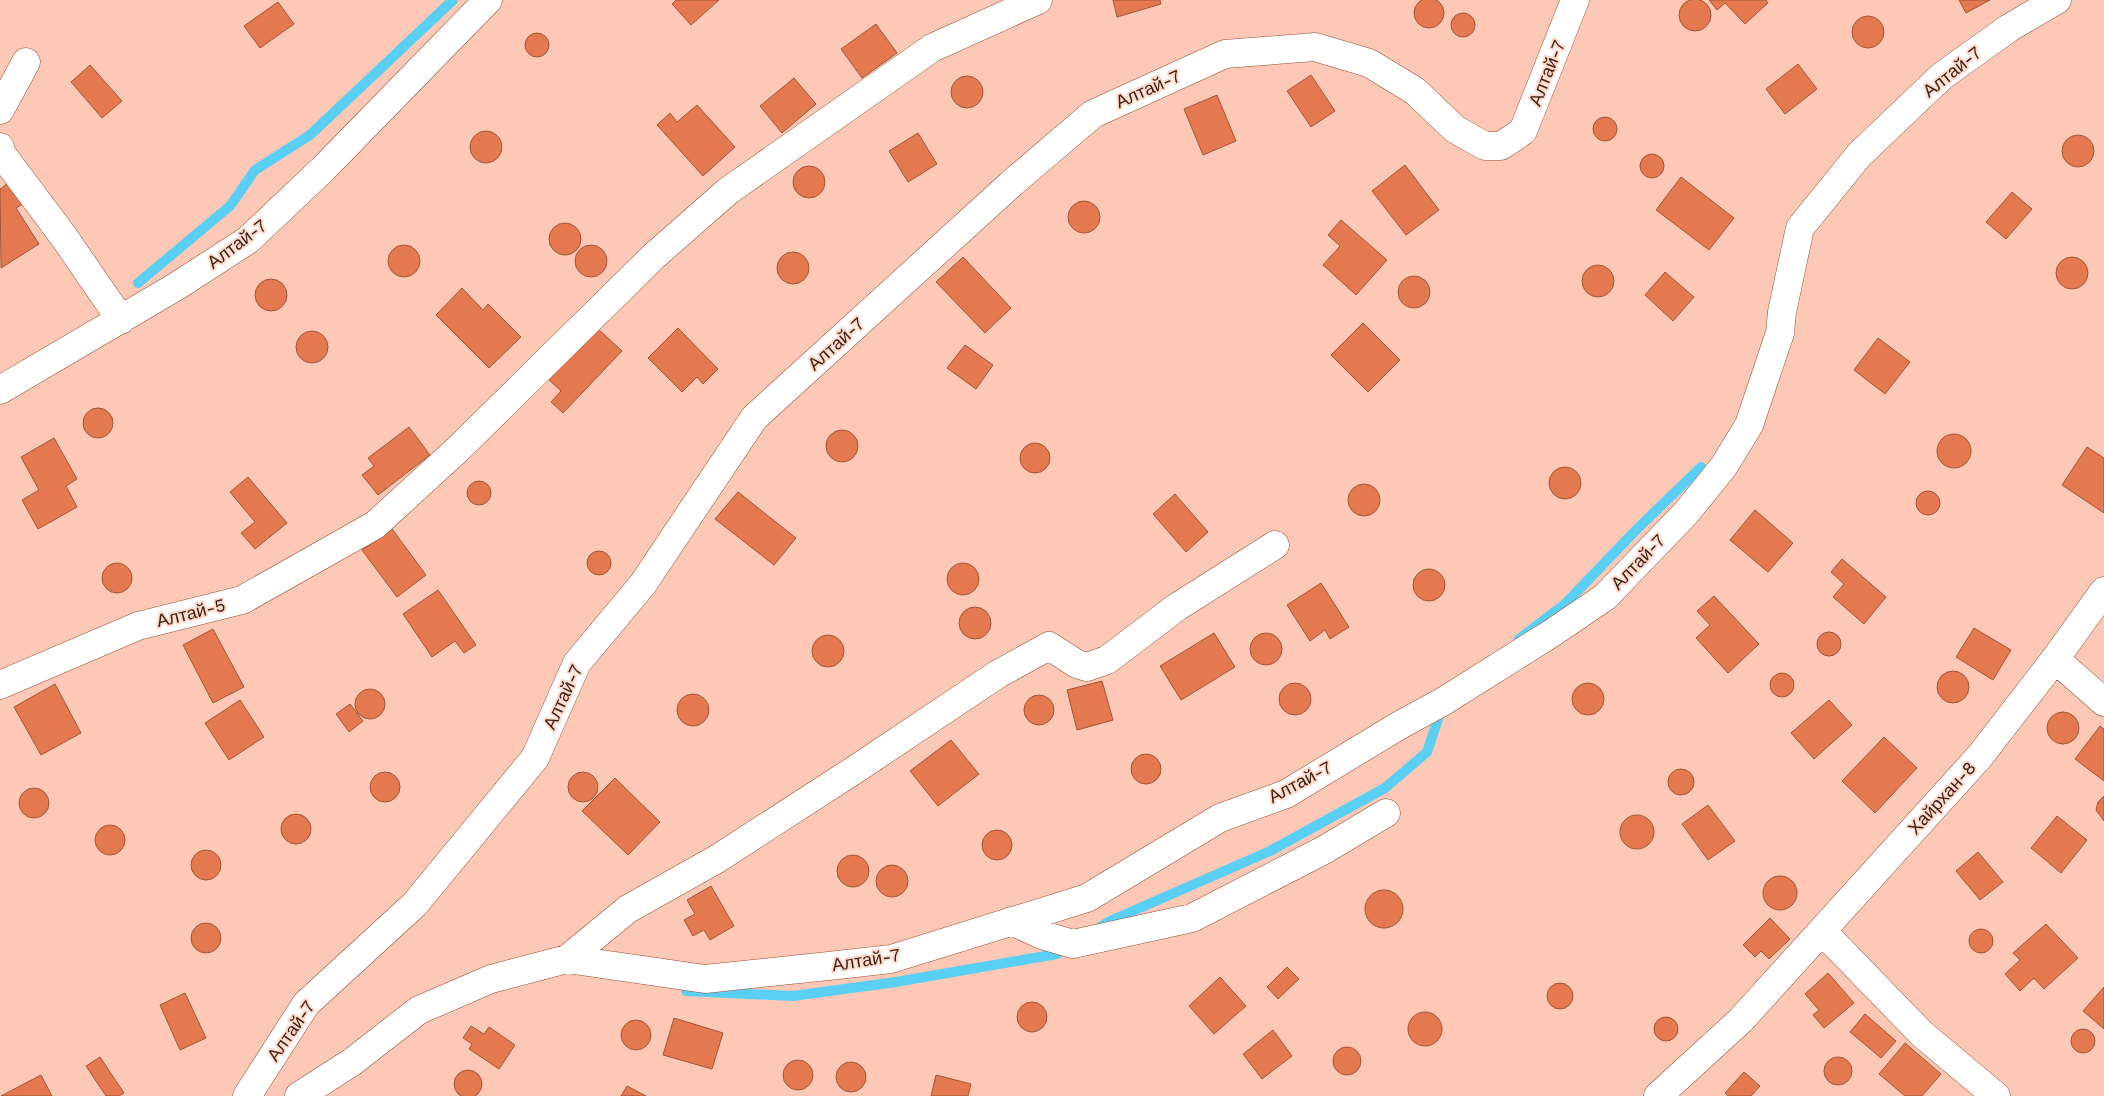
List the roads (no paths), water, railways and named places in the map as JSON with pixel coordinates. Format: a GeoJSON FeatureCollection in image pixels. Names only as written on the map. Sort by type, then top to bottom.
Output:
{"type":"FeatureCollection","features":[{"type":"Feature","properties":{"kind":"street","name":"Алтай-7"},"geometry":{"type":"LineString","coordinates":[[121,320],[248,240],[324,168],[488,0]]}},
{"type":"Feature","properties":{"kind":"street","name":"Алтай-5"},"geometry":{"type":"LineString","coordinates":[[0,684],[138,626],[242,600],[375,525],[458,449],[654,256],[728,191],[932,48],[1038,0]]}},
{"type":"Feature","properties":{"kind":"street","name":"Алтай-7"},"geometry":{"type":"LineString","coordinates":[[247,1096],[306,1004],[415,904],[535,758],[577,663],[643,584],[754,418],[1012,183],[1093,114],[1225,54],[1315,47],[1369,63],[1415,91],[1455,129],[1485,146],[1501,146],[1524,130],[1575,0]]}},
{"type":"Feature","properties":{"kind":"street","name":"Алтай-7"},"geometry":{"type":"LineString","coordinates":[[299,1096],[352,1062],[419,1010],[491,979],[567,959],[705,979],[891,959],[1087,898],[1220,818],[1286,794],[1400,725],[1444,701],[1605,597],[1686,513],[1724,466],[1749,425],[1780,333],[1782,312],[1800,228],[1859,155],[1942,76],[2009,28],[2057,0]]}},
{"type":"Feature","properties":{"kind":"street"},"geometry":{"type":"LineString","coordinates":[[0,110],[26,62]]}},
{"type":"Feature","properties":{"kind":"street"},"geometry":{"type":"LineString","coordinates":[[0,147],[1,153],[64,237],[121,320],[0,390]]}},
{"type":"Feature","properties":{"kind":"street","name":"Алтай-7"},"geometry":{"type":"LineString","coordinates":[[567,959],[628,909],[717,860],[998,674],[1049,646],[1077,664],[1088,667],[1107,660],[1177,607],[1275,545]]}},
{"type":"Feature","properties":{"kind":"street","name":"Хайрхан-8"},"geometry":{"type":"LineString","coordinates":[[1658,1096],[1741,1020],[1980,756],[2055,659],[2104,591]]}},
{"type":"Feature","properties":{"kind":"street"},"geometry":{"type":"LineString","coordinates":[[2055,659],[2104,702]]}},
{"type":"Feature","properties":{"kind":"street"},"geometry":{"type":"LineString","coordinates":[[1011,921],[1042,935],[1073,944],[1192,918],[1324,850],[1386,813]]}},
{"type":"Feature","properties":{"kind":"street"},"geometry":{"type":"LineString","coordinates":[[1822,931],[1922,1034],[1996,1096]]}},
{"type":"Feature","properties":{"kind":"waterway"},"geometry":{"type":"LineString","coordinates":[[138,283],[230,206],[255,170],[310,135],[453,0]]}},
{"type":"Feature","properties":{"kind":"waterway"},"geometry":{"type":"LineString","coordinates":[[1519,639],[1565,604],[1637,529],[1701,467]]}},
{"type":"Feature","properties":{"kind":"waterway"},"geometry":{"type":"LineString","coordinates":[[1097,929],[1110,921],[1270,851],[1385,788],[1427,752],[1442,707]]}},
{"type":"Feature","properties":{"kind":"waterway"},"geometry":{"type":"LineString","coordinates":[[686,991],[793,996],[896,982],[1057,954],[1068,947]]}}]}
